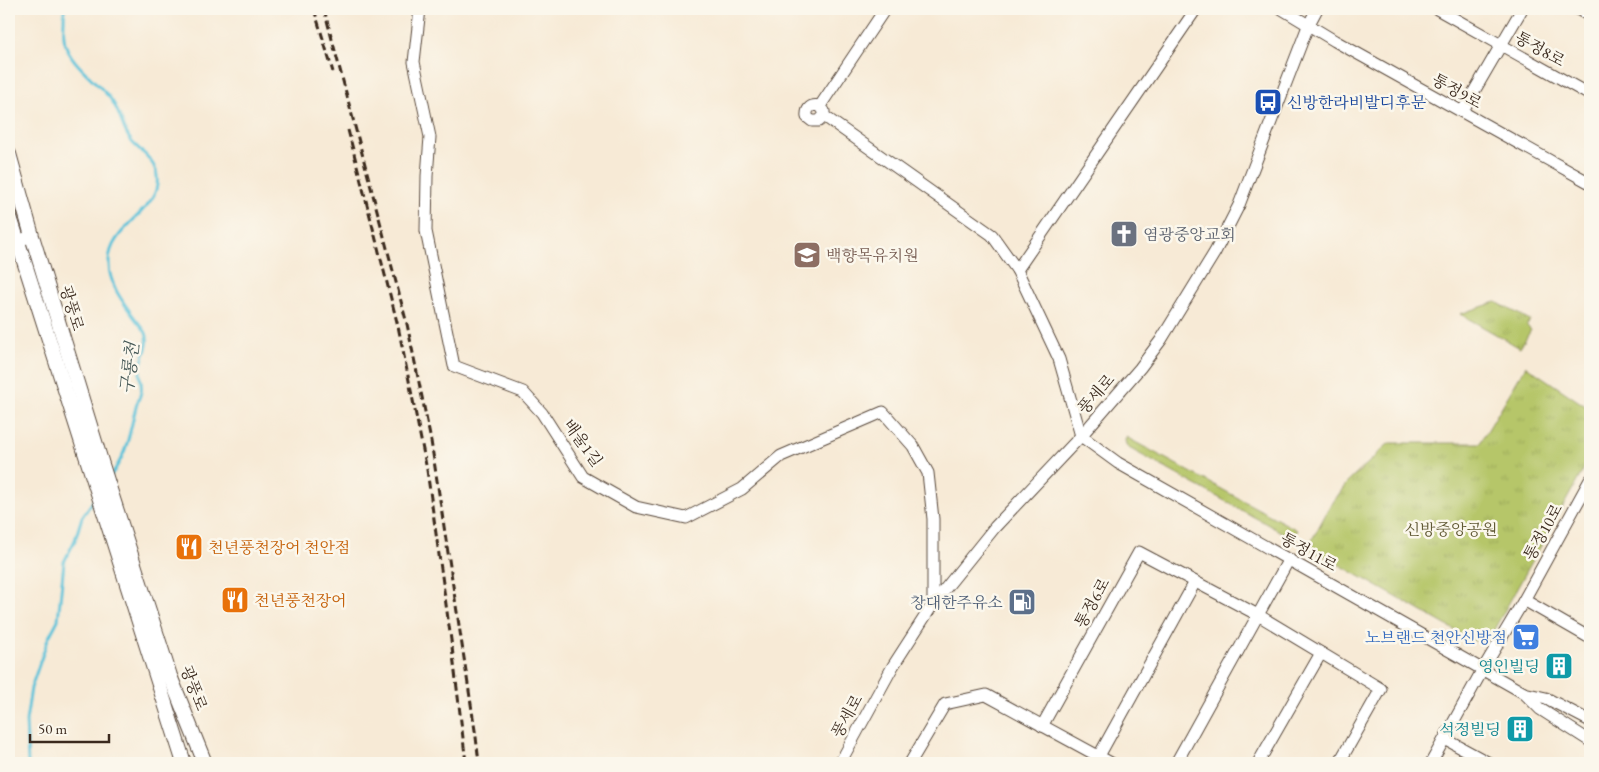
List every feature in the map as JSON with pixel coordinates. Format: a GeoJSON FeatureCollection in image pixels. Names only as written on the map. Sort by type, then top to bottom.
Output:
{"type":"FeatureCollection","features":[{"type":"Feature","properties":{"kind":"main road","name":"광풍로"},"geometry":{"type":"LineString","coordinates":[[9,154],[32,236],[104,471],[118,509],[170,676],[205,763]]}},
{"type":"Feature","properties":{"kind":"main road","name":"광풍로"},"geometry":{"type":"LineString","coordinates":[[9,214],[13,243],[96,484],[184,763]]}},
{"type":"Feature","properties":{"kind":"street","name":"배울1길"},"geometry":{"type":"LineString","coordinates":[[420,9],[414,62],[430,137],[426,231],[454,366],[523,392],[542,413],[583,476],[636,507],[686,518],[742,489],[781,456],[883,412],[913,446],[928,473],[932,520],[933,604]]}},
{"type":"Feature","properties":{"kind":"street"},"geometry":{"type":"LineString","coordinates":[[885,9],[822,111],[992,236],[1017,270],[1059,359],[1081,436]]}},
{"type":"Feature","properties":{"kind":"street"},"geometry":{"type":"LineString","coordinates":[[1017,270],[1196,9]]}},
{"type":"Feature","properties":{"kind":"street","name":"통정9로"},"geometry":{"type":"LineString","coordinates":[[1282,9],[1308,26],[1590,183]]}},
{"type":"Feature","properties":{"kind":"street","name":"풍세로"},"geometry":{"type":"LineString","coordinates":[[840,763],[893,666],[933,604],[995,527],[1081,436],[1140,368],[1161,340],[1215,252],[1239,205],[1308,26],[1317,9]]}},
{"type":"Feature","properties":{"kind":"street","name":"통정8로"},"geometry":{"type":"LineString","coordinates":[[1440,9],[1590,95]]}},
{"type":"Feature","properties":{"kind":"street","name":"통정8로"},"geometry":{"type":"LineString","coordinates":[[1462,112],[1522,9]]}},
{"type":"Feature","properties":{"kind":"street"},"geometry":{"type":"LineString","coordinates":[[1577,9],[1590,16]]}},
{"type":"Feature","properties":{"kind":"street"},"geometry":{"type":"LineString","coordinates":[[13,243],[32,236]]}},
{"type":"Feature","properties":{"kind":"street","name":"통정11로"},"geometry":{"type":"LineString","coordinates":[[1081,436],[1118,463],[1524,693]]}},
{"type":"Feature","properties":{"kind":"street","name":"통정10로"},"geometry":{"type":"LineString","coordinates":[[1431,763],[1590,480]]}},
{"type":"Feature","properties":{"kind":"street","name":"통정6로"},"geometry":{"type":"LineString","coordinates":[[1042,726],[1139,552],[1258,615],[1381,688],[1340,763]]}},
{"type":"Feature","properties":{"kind":"street"},"geometry":{"type":"LineString","coordinates":[[1176,763],[1289,560]]}},
{"type":"Feature","properties":{"kind":"street"},"geometry":{"type":"LineString","coordinates":[[1097,760],[1195,582]]}},
{"type":"Feature","properties":{"kind":"street"},"geometry":{"type":"LineString","coordinates":[[1524,600],[1590,638]]}},
{"type":"Feature","properties":{"kind":"street"},"geometry":{"type":"LineString","coordinates":[[1258,763],[1321,653]]}},
{"type":"Feature","properties":{"kind":"street"},"geometry":{"type":"LineString","coordinates":[[1524,693],[1546,698],[1590,721]]}},
{"type":"Feature","properties":{"kind":"street"},"geometry":{"type":"LineString","coordinates":[[1524,693],[1540,709],[1590,741]]}},
{"type":"Feature","properties":{"kind":"street"},"geometry":{"type":"LineString","coordinates":[[910,763],[945,704],[986,695],[1042,726],[1097,760],[1111,763]]}},
{"type":"Feature","properties":{"kind":"street"},"geometry":{"type":"LineString","coordinates":[[1444,739],[1489,763]]}},
{"type":"Feature","properties":{"kind":"street"},"geometry":{"type":"LineString","coordinates":[[1590,749],[1590,754]]}},
{"type":"Feature","properties":{"kind":"green space"},"geometry":{"type":"Polygon","coordinates":[[[1496,302],[1530,320],[1527,326],[1531,330],[1520,348],[1460,314],[1496,302]]]}},
{"type":"Feature","properties":{"kind":"green space","name":"신방중앙공원"},"geometry":{"type":"Polygon","coordinates":[[[1526,366],[1590,409],[1590,458],[1491,635],[1482,642],[1472,640],[1308,547],[1329,508],[1346,484],[1389,443],[1480,443],[1526,366]]]}},
{"type":"Feature","properties":{"kind":"green space"},"geometry":{"type":"Polygon","coordinates":[[[1126,437],[1297,530],[1292,538],[1127,447],[1126,437]]]}},
{"type":"Feature","properties":{"kind":"waterway","name":"구룡천"},"geometry":{"type":"LineString","coordinates":[[64,9],[64,39],[68,51],[79,66],[112,101],[132,142],[149,158],[156,171],[157,185],[153,197],[117,238],[111,250],[109,264],[112,280],[123,302],[145,332],[147,347],[140,370],[141,392],[127,443],[121,459],[110,477]]}},
{"type":"Feature","properties":{"kind":"waterway","name":"구룡천"},"geometry":{"type":"LineString","coordinates":[[28,763],[26,721],[31,688],[48,639],[58,620],[64,562],[75,540],[82,517],[95,498]]}},
{"type":"Feature","properties":{"kind":"railway"},"geometry":{"type":"LineString","coordinates":[[314,9],[333,72]]}},
{"type":"Feature","properties":{"kind":"railway"},"geometry":{"type":"LineString","coordinates":[[324,9],[407,324],[431,441],[479,763]]}},
{"type":"Feature","properties":{"kind":"railway"},"geometry":{"type":"LineString","coordinates":[[348,130],[398,326],[427,470],[466,763]]}},
{"type":"Feature","properties":{"kind":"place","name":"신방한라비발디후문"},"geometry":{"type":"Point","coordinates":[1268,102]}},
{"type":"Feature","properties":{"kind":"place","name":"염광중앙교회"},"geometry":{"type":"Point","coordinates":[1124,234]}},
{"type":"Feature","properties":{"kind":"place","name":"백향목유치원"},"geometry":{"type":"Point","coordinates":[807,255]}},
{"type":"Feature","properties":{"kind":"place","name":"천년풍천장어 천안점"},"geometry":{"type":"Point","coordinates":[189,547]}},
{"type":"Feature","properties":{"kind":"place","name":"천년풍천장어"},"geometry":{"type":"Point","coordinates":[235,600]}},
{"type":"Feature","properties":{"kind":"place","name":"창대한주유소"},"geometry":{"type":"Point","coordinates":[1022,602]}},
{"type":"Feature","properties":{"kind":"place","name":"노브랜드 천안신방점"},"geometry":{"type":"Point","coordinates":[1526,637]}},
{"type":"Feature","properties":{"kind":"place","name":"영인빌딩"},"geometry":{"type":"Point","coordinates":[1559,666]}},
{"type":"Feature","properties":{"kind":"place","name":"석정빌딩"},"geometry":{"type":"Point","coordinates":[1520,729]}}]}
